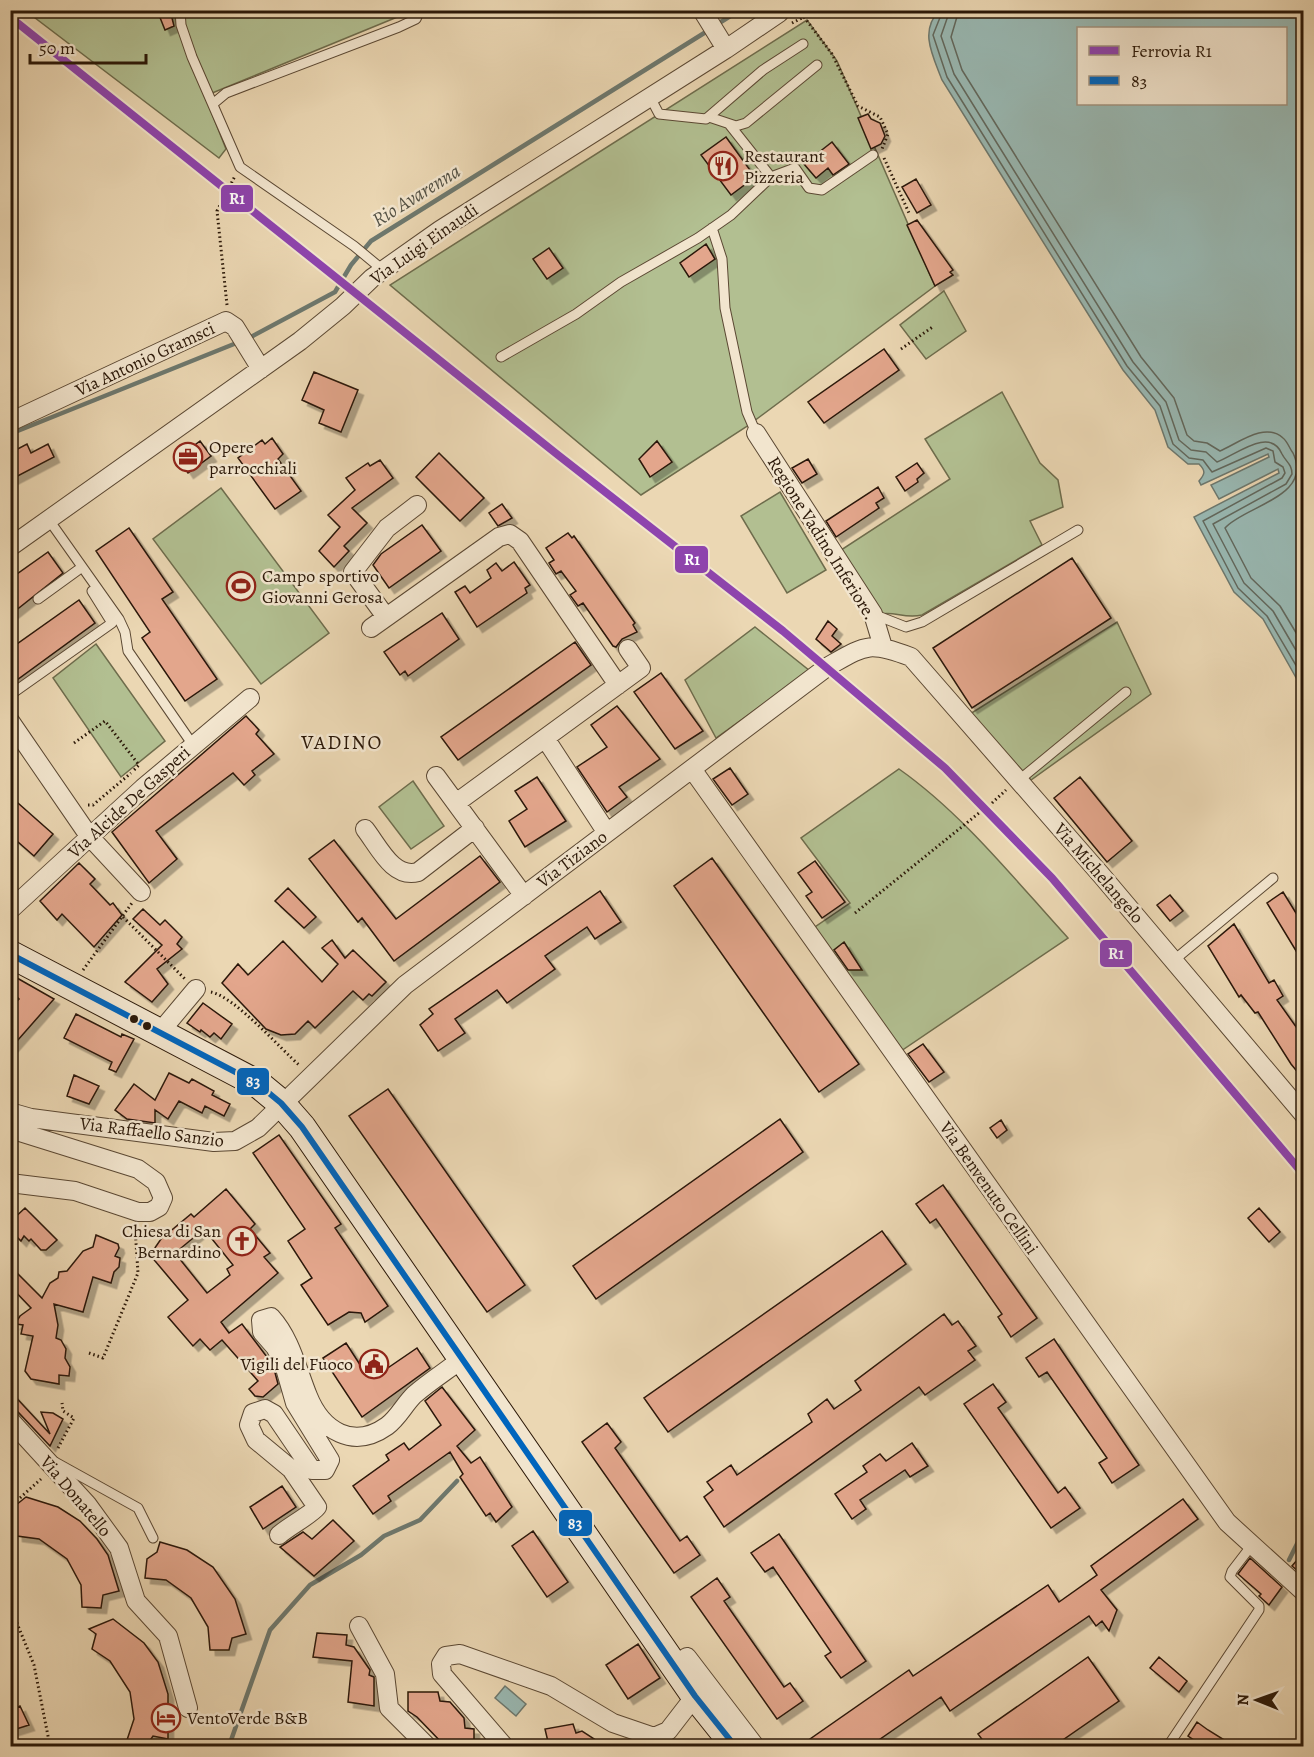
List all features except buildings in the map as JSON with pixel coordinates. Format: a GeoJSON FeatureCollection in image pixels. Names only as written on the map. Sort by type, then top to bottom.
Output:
{"type":"FeatureCollection","features":[{"type":"Feature","properties":{"kind":"main road"},"geometry":{"type":"LineString","coordinates":[[10,954],[258,1084],[281,1103],[302,1127],[695,1696],[735,1746]]}},
{"type":"Feature","properties":{"kind":"street"},"geometry":{"type":"LineString","coordinates":[[702,10],[721,41]]}},
{"type":"Feature","properties":{"kind":"street","name":"Via Luigi Einaudi"},"geometry":{"type":"LineString","coordinates":[[10,547],[257,364],[326,320],[382,270],[440,230],[650,97],[721,41],[779,13]]}},
{"type":"Feature","properties":{"kind":"street","name":"Via Antonio Gramsci"},"geometry":{"type":"LineString","coordinates":[[10,422],[231,324],[257,364]]}},
{"type":"Feature","properties":{"kind":"street","name":"Regione Vadino Inferiore."},"geometry":{"type":"LineString","coordinates":[[756,433],[873,614],[883,647]]}},
{"type":"Feature","properties":{"kind":"street"},"geometry":{"type":"LineString","coordinates":[[386,616],[353,572],[387,528],[417,506]]}},
{"type":"Feature","properties":{"kind":"street"},"geometry":{"type":"LineString","coordinates":[[371,628],[499,537],[510,534],[520,541],[618,685]]}},
{"type":"Feature","properties":{"kind":"street","name":"Via Tiziano"},"geometry":{"type":"LineString","coordinates":[[281,1103],[405,985],[827,667],[863,647],[883,647]]}},
{"type":"Feature","properties":{"kind":"street","name":"Via Michelangelo"},"geometry":{"type":"LineString","coordinates":[[883,647],[911,657],[1304,1115]]}},
{"type":"Feature","properties":{"kind":"street"},"geometry":{"type":"LineString","coordinates":[[456,802],[641,668],[628,649]]}},
{"type":"Feature","properties":{"kind":"street","name":"Via Alcide De Gasperi"},"geometry":{"type":"LineString","coordinates":[[10,910],[143,788],[249,698]]}},
{"type":"Feature","properties":{"kind":"street"},"geometry":{"type":"LineString","coordinates":[[10,721],[90,836],[141,892]]}},
{"type":"Feature","properties":{"kind":"street"},"geometry":{"type":"LineString","coordinates":[[545,738],[607,833]]}},
{"type":"Feature","properties":{"kind":"street","name":"Via Benvenuto Cellini"},"geometry":{"type":"LineString","coordinates":[[692,769],[1227,1522],[1304,1592]]}},
{"type":"Feature","properties":{"kind":"street"},"geometry":{"type":"LineString","coordinates":[[436,776],[524,896]]}},
{"type":"Feature","properties":{"kind":"street"},"geometry":{"type":"LineString","coordinates":[[365,829],[397,871],[408,875],[418,872],[475,828]]}},
{"type":"Feature","properties":{"kind":"street"},"geometry":{"type":"LineString","coordinates":[[160,1032],[196,989]]}},
{"type":"Feature","properties":{"kind":"street","name":"Via Raffaello Sanzio"},"geometry":{"type":"LineString","coordinates":[[10,1112],[31,1118],[214,1142],[235,1141],[258,1128],[281,1103]]}},
{"type":"Feature","properties":{"kind":"street"},"geometry":{"type":"LineString","coordinates":[[10,1129],[138,1169],[156,1182],[163,1198],[159,1207],[150,1212],[142,1212],[75,1191],[10,1183]]}},
{"type":"Feature","properties":{"kind":"street"},"geometry":{"type":"LineString","coordinates":[[279,1534],[300,1518],[312,1513],[317,1507],[291,1469],[256,1440],[249,1425],[253,1413],[265,1409],[274,1414],[312,1470],[325,1470],[330,1460],[295,1402],[283,1361],[262,1332],[261,1320],[271,1317],[276,1323],[294,1354],[317,1412],[329,1425],[350,1438],[365,1438],[388,1425],[413,1397],[462,1359]]}},
{"type":"Feature","properties":{"kind":"street","name":"Via Donatello"},"geometry":{"type":"LineString","coordinates":[[10,1420],[87,1504],[119,1548],[136,1601],[168,1636],[188,1708]]}},
{"type":"Feature","properties":{"kind":"street"},"geometry":{"type":"LineString","coordinates":[[359,1626],[385,1674],[389,1708],[427,1746]]}},
{"type":"Feature","properties":{"kind":"street"},"geometry":{"type":"LineString","coordinates":[[504,1746],[442,1674],[441,1664],[446,1656],[460,1654],[551,1686],[613,1723],[654,1737],[668,1731],[695,1696]]}},
{"type":"Feature","properties":{"kind":"street"},"geometry":{"type":"LineString","coordinates":[[674,1666],[687,1657],[755,1746]]}},
{"type":"Feature","properties":{"kind":"lane"},"geometry":{"type":"LineString","coordinates":[[180,10],[179,16],[192,57],[240,166],[354,246],[382,270]]}},
{"type":"Feature","properties":{"kind":"lane"},"geometry":{"type":"LineString","coordinates":[[214,103],[226,93],[399,27],[416,19],[420,10]]}},
{"type":"Feature","properties":{"kind":"lane"},"geometry":{"type":"LineString","coordinates":[[650,97],[659,114],[706,119],[763,70],[803,44]]}},
{"type":"Feature","properties":{"kind":"lane"},"geometry":{"type":"LineString","coordinates":[[710,117],[736,126],[747,123],[817,65]]}},
{"type":"Feature","properties":{"kind":"lane"},"geometry":{"type":"LineString","coordinates":[[729,124],[771,177]]}},
{"type":"Feature","properties":{"kind":"lane"},"geometry":{"type":"LineString","coordinates":[[501,357],[576,314],[621,282],[712,228],[731,215],[771,177],[795,168],[809,188],[822,190],[873,155]]}},
{"type":"Feature","properties":{"kind":"lane"},"geometry":{"type":"LineString","coordinates":[[712,228],[722,259],[725,308],[747,412],[756,433]]}},
{"type":"Feature","properties":{"kind":"lane"},"geometry":{"type":"LineString","coordinates":[[10,695],[112,623],[46,522]]}},
{"type":"Feature","properties":{"kind":"lane"},"geometry":{"type":"LineString","coordinates":[[46,522],[118,619],[125,632],[128,651],[134,662],[193,745]]}},
{"type":"Feature","properties":{"kind":"lane"},"geometry":{"type":"LineString","coordinates":[[873,614],[906,627],[922,622],[1078,530]]}},
{"type":"Feature","properties":{"kind":"lane"},"geometry":{"type":"LineString","coordinates":[[38,599],[78,570]]}},
{"type":"Feature","properties":{"kind":"lane"},"geometry":{"type":"LineString","coordinates":[[1018,780],[1126,692]]}},
{"type":"Feature","properties":{"kind":"lane"},"geometry":{"type":"LineString","coordinates":[[1173,961],[1273,878]]}},
{"type":"Feature","properties":{"kind":"lane"},"geometry":{"type":"LineString","coordinates":[[49,1460],[138,1508],[153,1538]]}},
{"type":"Feature","properties":{"kind":"lane"},"geometry":{"type":"LineString","coordinates":[[1168,1746],[1258,1610],[1259,1606],[1251,1596],[1230,1577],[1252,1545]]}},
{"type":"Feature","properties":{"kind":"path"},"geometry":{"type":"LineString","coordinates":[[779,13],[788,25],[804,17],[832,54],[858,105],[880,117],[888,134],[881,152],[909,213]]}},
{"type":"Feature","properties":{"kind":"path"},"geometry":{"type":"LineString","coordinates":[[231,324],[217,211],[240,166]]}},
{"type":"Feature","properties":{"kind":"path"},"geometry":{"type":"LineString","coordinates":[[902,349],[934,326]]}},
{"type":"Feature","properties":{"kind":"path"},"geometry":{"type":"LineString","coordinates":[[74,743],[105,721],[139,765],[93,805],[87,805],[82,798]]}},
{"type":"Feature","properties":{"kind":"path"},"geometry":{"type":"LineString","coordinates":[[131,773],[143,788]]}},
{"type":"Feature","properties":{"kind":"path"},"geometry":{"type":"LineString","coordinates":[[855,914],[980,813]]}},
{"type":"Feature","properties":{"kind":"path"},"geometry":{"type":"LineString","coordinates":[[71,986],[141,892]]}},
{"type":"Feature","properties":{"kind":"path"},"geometry":{"type":"LineString","coordinates":[[123,916],[196,989],[220,994],[234,1004],[310,1076]]}},
{"type":"Feature","properties":{"kind":"path"},"geometry":{"type":"LineString","coordinates":[[89,1353],[103,1358],[138,1274],[138,1250],[133,1232],[142,1212]]}},
{"type":"Feature","properties":{"kind":"path"},"geometry":{"type":"LineString","coordinates":[[10,1507],[49,1460],[74,1418],[63,1411],[62,1403]]}},
{"type":"Feature","properties":{"kind":"path"},"geometry":{"type":"LineString","coordinates":[[10,1606],[34,1665],[50,1746]]}},
{"type":"Feature","properties":{"kind":"green space"},"geometry":{"type":"Polygon","coordinates":[[[26,11],[412,11],[205,96],[226,149],[219,158],[26,11]]]}},
{"type":"Feature","properties":{"kind":"green space"},"geometry":{"type":"Polygon","coordinates":[[[807,20],[837,61],[935,286],[746,427],[641,495],[390,285],[807,20]]]}},
{"type":"Feature","properties":{"kind":"green space"},"geometry":{"type":"Polygon","coordinates":[[[944,291],[966,331],[926,359],[900,325],[944,291]]]}},
{"type":"Feature","properties":{"kind":"green space"},"geometry":{"type":"Polygon","coordinates":[[[1002,392],[1040,463],[1058,480],[1063,507],[1030,521],[1042,545],[922,615],[880,614],[838,552],[950,479],[925,439],[1002,392]]]}},
{"type":"Feature","properties":{"kind":"green space","name":"Campo sportivo Giovanni Gerosa"},"geometry":{"type":"Polygon","coordinates":[[[221,488],[329,633],[261,684],[153,539],[221,488]]]}},
{"type":"Feature","properties":{"kind":"green space"},"geometry":{"type":"Polygon","coordinates":[[[780,492],[826,570],[787,593],[741,516],[780,492]]]}},
{"type":"Feature","properties":{"kind":"green space"},"geometry":{"type":"Polygon","coordinates":[[[1117,622],[1151,694],[1031,780],[970,714],[1117,622]]]}},
{"type":"Feature","properties":{"kind":"green space"},"geometry":{"type":"Polygon","coordinates":[[[755,627],[810,671],[716,738],[685,680],[755,627]]]}},
{"type":"Feature","properties":{"kind":"green space"},"geometry":{"type":"Polygon","coordinates":[[[96,644],[165,741],[121,777],[53,678],[96,644]]]}},
{"type":"Feature","properties":{"kind":"green space"},"geometry":{"type":"Polygon","coordinates":[[[899,769],[967,827],[1068,938],[901,1051],[812,929],[850,903],[801,838],[899,769]]]}},
{"type":"Feature","properties":{"kind":"green space"},"geometry":{"type":"Polygon","coordinates":[[[413,781],[444,826],[411,849],[379,807],[413,781]]]}},
{"type":"Feature","properties":{"kind":"water"},"geometry":{"type":"Polygon","coordinates":[[[939,11],[1303,11],[1303,690],[1263,619],[1234,592],[1194,517],[1279,473],[1278,469],[1219,499],[1211,485],[1269,457],[1268,454],[1201,485],[1199,481],[1204,471],[1201,466],[1188,464],[1168,447],[1155,410],[1123,370],[942,80],[932,53],[930,27],[939,11]]]}},
{"type":"Feature","properties":{"kind":"water"},"geometry":{"type":"Polygon","coordinates":[[[505,1686],[526,1704],[516,1716],[495,1698],[505,1686]]]}},
{"type":"Feature","properties":{"kind":"waterway","name":"Rio Avarenna"},"geometry":{"type":"LineString","coordinates":[[716,25],[740,10]]}},
{"type":"Feature","properties":{"kind":"waterway","name":"Rio Avarenna"},"geometry":{"type":"LineString","coordinates":[[247,339],[335,292],[351,265],[371,241],[709,30]]}},
{"type":"Feature","properties":{"kind":"waterway","name":"Rio Avarenna"},"geometry":{"type":"LineString","coordinates":[[10,434],[239,342]]}},
{"type":"Feature","properties":{"kind":"waterway"},"geometry":{"type":"LineString","coordinates":[[229,1746],[270,1630],[310,1585],[361,1555],[384,1536],[420,1520],[457,1481]]}},
{"type":"Feature","properties":{"kind":"waterway"},"geometry":{"type":"LineString","coordinates":[[1289,1560],[1304,1530]]}},
{"type":"Feature","properties":{"kind":"rail line","name":"R1"},"geometry":{"type":"LineString","coordinates":[[10,17],[558,455],[783,631],[945,768],[1052,878],[1304,1175]]}},
{"type":"Feature","properties":{"kind":"transit line","name":"83"},"geometry":{"type":"LineString","coordinates":[[10,954],[258,1084],[281,1103],[302,1127],[695,1696],[735,1746]]}},
{"type":"Feature","properties":{"kind":"place","name":"Restaurant Pizzeria"},"geometry":{"type":"Point","coordinates":[723,166]}},
{"type":"Feature","properties":{"kind":"place","name":"Opere parrocchiali"},"geometry":{"type":"Point","coordinates":[188,457]}},
{"type":"Feature","properties":{"kind":"place","name":"Campo sportivo Giovanni Gerosa"},"geometry":{"type":"Point","coordinates":[241,586]}},
{"type":"Feature","properties":{"kind":"place","name":"Chiesa di San Bernardino"},"geometry":{"type":"Point","coordinates":[242,1241]}},
{"type":"Feature","properties":{"kind":"place","name":"Vigili del Fuoco"},"geometry":{"type":"Point","coordinates":[374,1364]}},
{"type":"Feature","properties":{"kind":"place","name":"VentoVerde B&B"},"geometry":{"type":"Point","coordinates":[166,1718]}},
{"type":"Feature","properties":{"kind":"district","name":"VADINO"},"geometry":{"type":"Point","coordinates":[342,742]}}]}
